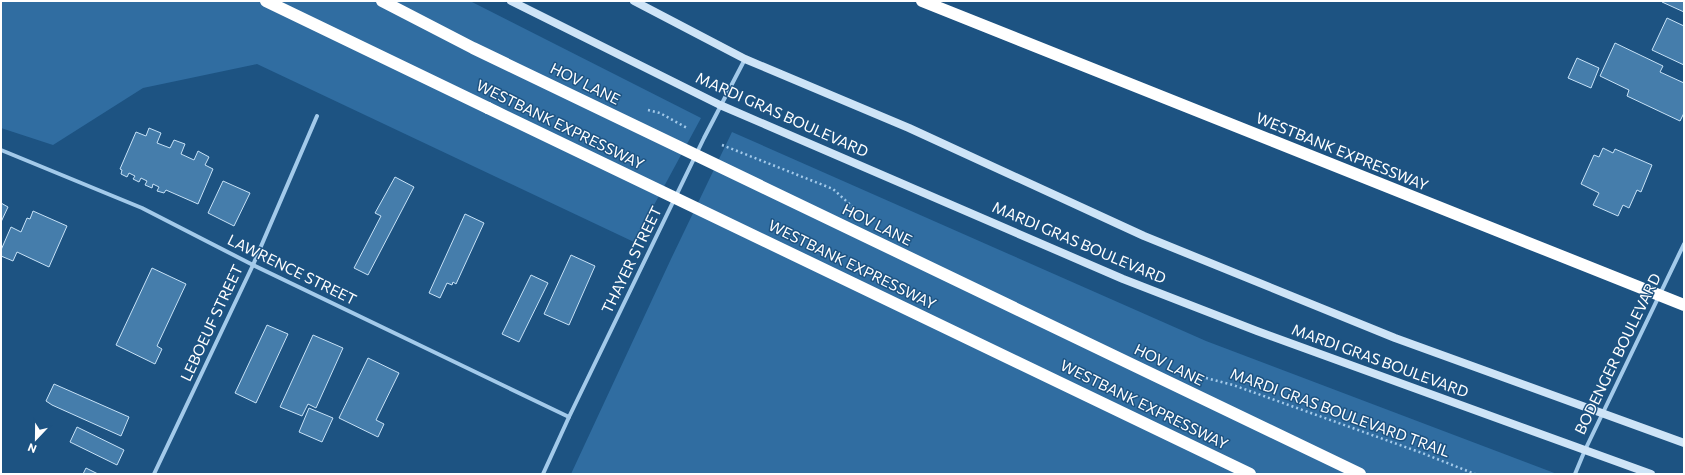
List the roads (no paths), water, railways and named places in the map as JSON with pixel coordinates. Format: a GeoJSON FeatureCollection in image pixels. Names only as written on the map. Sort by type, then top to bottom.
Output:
{"type":"FeatureCollection","features":[{"type":"Feature","properties":{"kind":"highway","name":"WESTBANK EXPRESSWAY"},"geometry":{"type":"LineString","coordinates":[[266,1],[1250,474]]}},
{"type":"Feature","properties":{"kind":"highway","name":"HOV LANE"},"geometry":{"type":"LineString","coordinates":[[382,1],[473,48],[1360,474]]}},
{"type":"Feature","properties":{"kind":"highway","name":"WESTBANK EXPRESSWAY"},"geometry":{"type":"LineString","coordinates":[[922,1],[1684,305]]}},
{"type":"Feature","properties":{"kind":"street","name":"MARDI GRAS BOULEVARD"},"geometry":{"type":"LineString","coordinates":[[512,1],[720,105],[1130,282],[1257,331],[1651,474]]}},
{"type":"Feature","properties":{"kind":"street","name":"MARDI GRAS BOULEVARD"},"geometry":{"type":"LineString","coordinates":[[634,1],[745,59],[909,128],[1144,236],[1395,338],[1684,443]]}},
{"type":"Feature","properties":{"kind":"street","name":"THAYER STREET"},"geometry":{"type":"LineString","coordinates":[[543,474],[569,417],[720,105],[745,59]]}},
{"type":"Feature","properties":{"kind":"street","name":"LEBOEUF STREET"},"geometry":{"type":"LineString","coordinates":[[154,474],[253,265],[317,116]]}},
{"type":"Feature","properties":{"kind":"street","name":"LAWRENCE STREET"},"geometry":{"type":"LineString","coordinates":[[1,150],[142,208],[253,265],[569,417]]}},
{"type":"Feature","properties":{"kind":"street","name":"BODENGER BOULEVARD"},"geometry":{"type":"LineString","coordinates":[[1575,474],[1602,414],[1684,244]]}}]}
